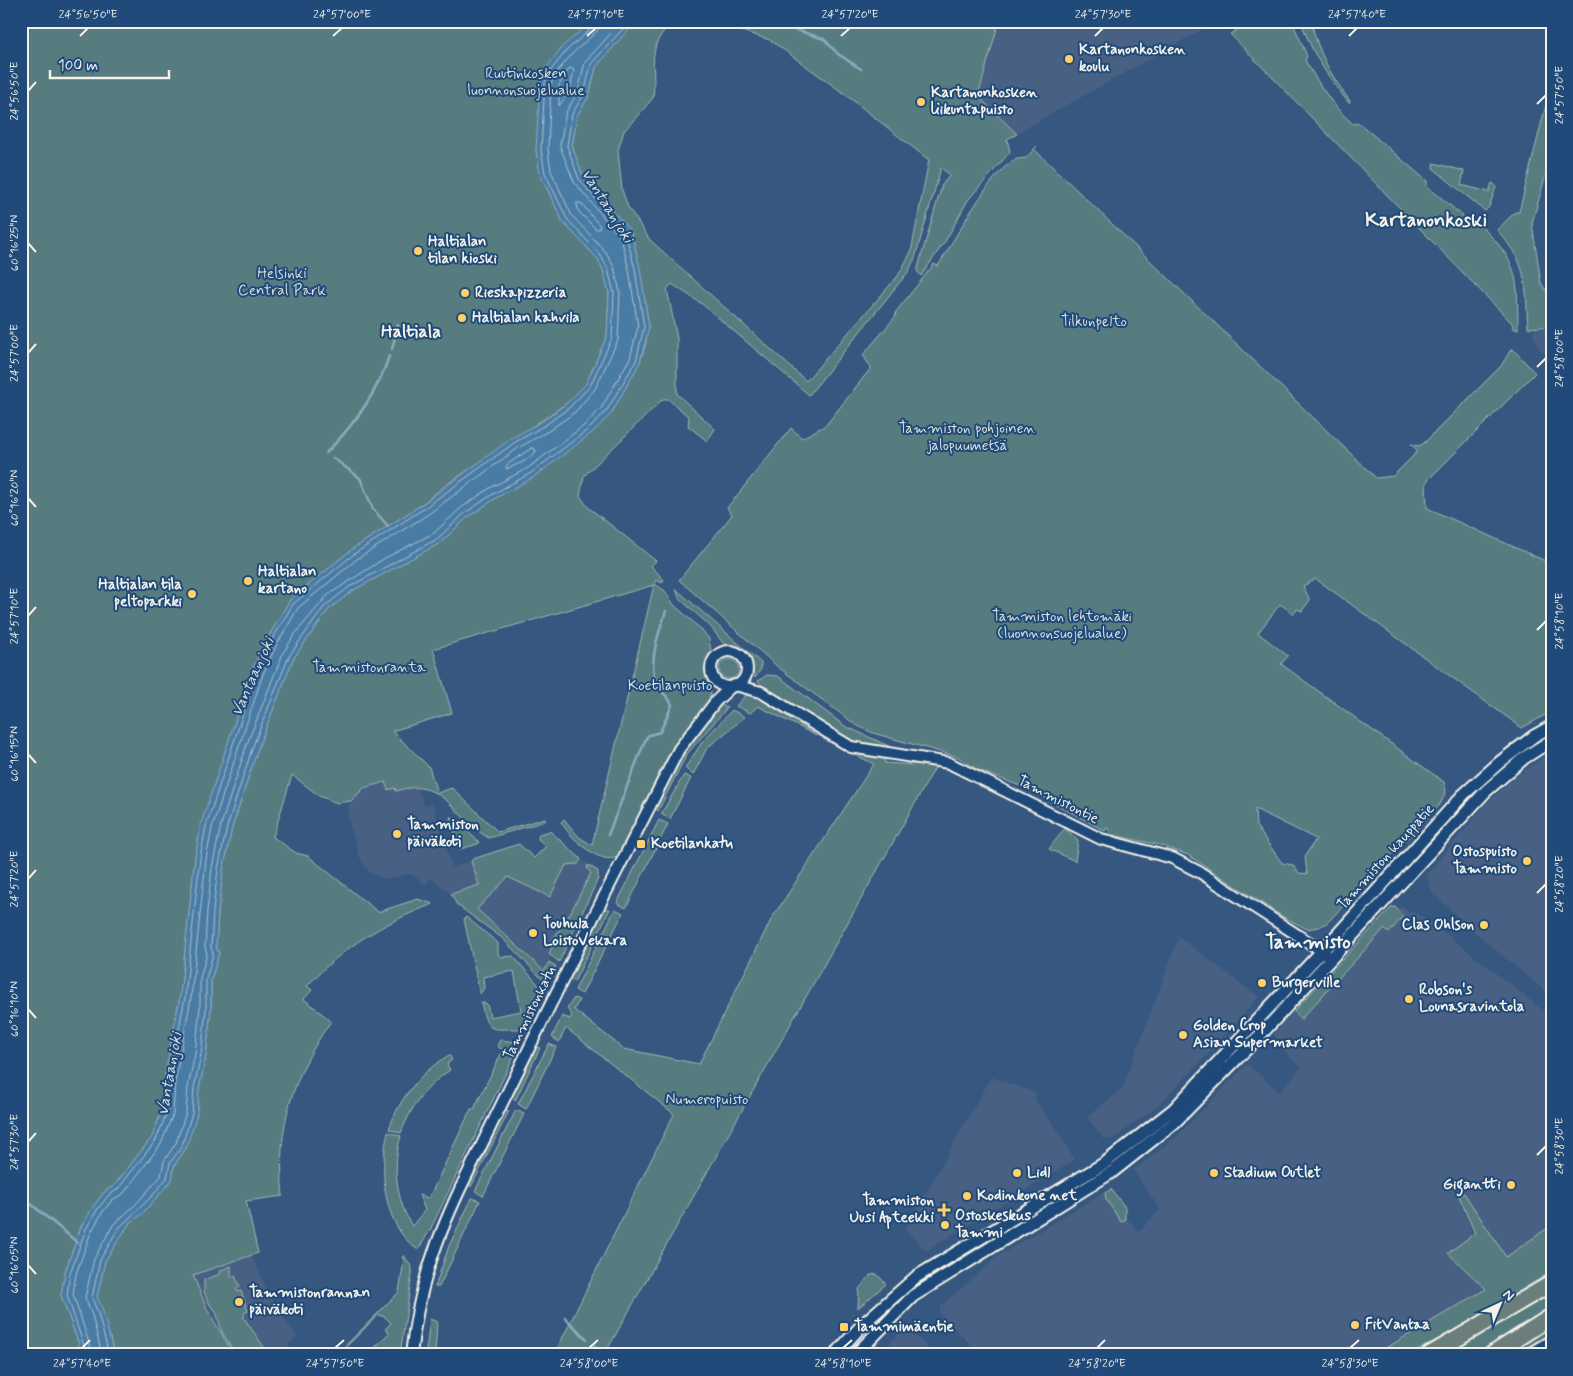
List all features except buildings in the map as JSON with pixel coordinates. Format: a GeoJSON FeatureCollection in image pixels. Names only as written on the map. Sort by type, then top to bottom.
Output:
{"type":"FeatureCollection","features":[{"type":"Feature","properties":{"kind":"highway"},"geometry":{"type":"LineString","coordinates":[[1429,1355],[1552,1283]]}},
{"type":"Feature","properties":{"kind":"highway"},"geometry":{"type":"LineString","coordinates":[[1491,1355],[1552,1316]]}},
{"type":"Feature","properties":{"kind":"main road","name":"Tammiston kauppatie"},"geometry":{"type":"LineString","coordinates":[[855,1355],[913,1296],[1112,1172],[1174,1124],[1326,955],[1463,795],[1500,762],[1534,736],[1552,726]]}},
{"type":"Feature","properties":{"kind":"main road","name":"Tammiston kauppatie"},"geometry":{"type":"LineString","coordinates":[[835,1355],[863,1324],[916,1277],[1106,1163],[1174,1110],[1486,791],[1524,758],[1552,740]]}},
{"type":"Feature","properties":{"kind":"street"},"geometry":{"type":"LineString","coordinates":[[732,652],[738,654],[745,662],[746,668],[744,679],[734,686],[722,685],[712,674],[712,666],[715,659],[722,653],[732,652]]}},
{"type":"Feature","properties":{"kind":"street","name":"Tammistontie"},"geometry":{"type":"LineString","coordinates":[[746,668],[761,692]]}},
{"type":"Feature","properties":{"kind":"street"},"geometry":{"type":"LineString","coordinates":[[716,680],[716,701]]}},
{"type":"Feature","properties":{"kind":"street","name":"Tammistontie"},"geometry":{"type":"LineString","coordinates":[[734,686],[761,692],[851,747],[949,763],[1101,839],[1172,858],[1201,874],[1326,955]]}},
{"type":"Feature","properties":{"kind":"street","name":"Tammistonkatu"},"geometry":{"type":"LineString","coordinates":[[411,1355],[417,1308],[427,1268],[443,1224],[679,749],[716,701],[734,686]]}},
{"type":"Feature","properties":{"kind":"street"},"geometry":{"type":"LineString","coordinates":[[1527,1355],[1552,1340]]}},
{"type":"Feature","properties":{"kind":"shaded area","name":"Kartanonkosken koulu"},"geometry":{"type":"Polygon","coordinates":[[[999,21],[1216,22],[1007,139],[974,108],[999,21]]]}},
{"type":"Feature","properties":{"kind":"shaded area"},"geometry":{"type":"Polygon","coordinates":[[[1552,326],[1552,362],[1538,347],[1533,333],[1534,329],[1552,326]]]}},
{"type":"Feature","properties":{"kind":"shaded area"},"geometry":{"type":"Polygon","coordinates":[[[1552,751],[1552,997],[1468,927],[1432,892],[1426,875],[1486,804],[1514,778],[1552,751]]]}},
{"type":"Feature","properties":{"kind":"shaded area","name":"Tammiston päiväkoti"},"geometry":{"type":"Polygon","coordinates":[[[386,782],[388,790],[395,788],[397,791],[410,787],[417,788],[425,806],[433,804],[452,867],[471,861],[479,885],[451,894],[431,878],[426,885],[411,874],[386,879],[375,876],[367,870],[359,856],[349,822],[348,807],[358,792],[386,782]]]}},
{"type":"Feature","properties":{"kind":"shaded area","name":"Touhula LoistoVekara"},"geometry":{"type":"Polygon","coordinates":[[[571,852],[591,866],[592,874],[544,971],[476,909],[508,877],[550,897],[571,852]]]}},
{"type":"Feature","properties":{"kind":"shaded area"},"geometry":{"type":"Polygon","coordinates":[[[1401,907],[1426,918],[1552,1017],[1552,1246],[1487,1288],[1374,1355],[973,1355],[976,1350],[940,1314],[940,1307],[998,1256],[1105,1191],[1138,1232],[1160,1210],[1133,1170],[1176,1137],[1245,1066],[1249,1065],[1279,1092],[1301,1068],[1278,1045],[1274,1033],[1387,912],[1401,907]]]}},
{"type":"Feature","properties":{"kind":"shaded area"},"geometry":{"type":"Polygon","coordinates":[[[1179,937],[1259,997],[1200,1063],[1156,1107],[1114,1139],[1103,1139],[1087,1117],[1122,1089],[1179,937]]]}},
{"type":"Feature","properties":{"kind":"shaded area"},"geometry":{"type":"Polygon","coordinates":[[[991,1077],[1037,1093],[1035,1098],[1037,1103],[1057,1129],[1075,1160],[926,1251],[905,1230],[991,1077]]]}},
{"type":"Feature","properties":{"kind":"shaded area","name":"Tammistonrannan päiväkoti"},"geometry":{"type":"Polygon","coordinates":[[[252,1255],[269,1295],[297,1337],[288,1344],[297,1355],[234,1355],[208,1311],[193,1275],[252,1255]]]}},
{"type":"Feature","properties":{"kind":"shaded area"},"geometry":{"type":"Polygon","coordinates":[[[899,1333],[914,1334],[936,1355],[880,1355],[899,1333]]]}},
{"type":"Feature","properties":{"kind":"green space","name":"Helsinki Central Park"},"geometry":{"type":"Polygon","coordinates":[[[21,21],[618,21],[536,150],[540,174],[563,222],[598,259],[603,270],[609,293],[607,336],[586,384],[567,403],[443,487],[421,505],[351,550],[290,600],[266,641],[252,670],[201,825],[195,858],[180,996],[164,1080],[162,1110],[152,1137],[114,1186],[105,1191],[81,1227],[65,1272],[61,1295],[83,1355],[21,1355],[21,21]]]}},
{"type":"Feature","properties":{"kind":"green space"},"geometry":{"type":"Polygon","coordinates":[[[636,21],[999,21],[978,96],[1017,134],[1007,139],[1010,152],[968,200],[946,240],[921,276],[917,271],[942,185],[950,175],[941,168],[915,258],[908,272],[809,395],[702,304],[672,284],[667,289],[677,338],[677,394],[715,429],[707,441],[688,426],[689,417],[668,399],[663,399],[584,476],[580,496],[588,507],[656,561],[651,566],[664,580],[662,583],[656,580],[655,584],[665,591],[674,605],[702,630],[709,639],[711,652],[707,667],[711,692],[707,705],[680,737],[617,857],[610,859],[593,854],[577,842],[561,822],[564,819],[579,837],[592,845],[654,585],[433,649],[452,713],[392,731],[429,767],[437,793],[452,788],[498,832],[545,818],[545,821],[489,838],[477,830],[438,794],[426,789],[412,788],[396,791],[395,788],[388,790],[385,782],[364,788],[351,801],[337,803],[319,796],[292,775],[273,837],[296,853],[308,856],[378,912],[418,899],[433,904],[397,919],[365,937],[350,947],[307,986],[312,990],[304,999],[331,1021],[306,1062],[290,1104],[282,1147],[283,1196],[246,1201],[258,1253],[193,1275],[208,1311],[234,1355],[114,1355],[97,1297],[105,1261],[129,1224],[142,1214],[172,1180],[174,1166],[186,1148],[206,1056],[211,1009],[211,980],[219,953],[216,947],[218,912],[223,870],[232,828],[258,748],[293,659],[328,610],[352,591],[440,543],[468,517],[593,432],[611,414],[640,362],[646,343],[647,315],[631,232],[583,176],[572,146],[577,116],[589,96],[596,67],[636,21]],[[700,23],[681,26],[670,25],[662,33],[655,50],[653,98],[624,131],[618,150],[622,190],[628,207],[650,240],[806,381],[898,276],[911,252],[929,160],[842,92],[770,40],[729,27],[700,23]]]}},
{"type":"Feature","properties":{"kind":"green space"},"geometry":{"type":"Polygon","coordinates":[[[1253,21],[1292,21],[1307,56],[1305,60],[1339,110],[1353,124],[1359,123],[1427,181],[1427,186],[1464,217],[1477,222],[1498,244],[1506,255],[1515,276],[1518,299],[1518,329],[1513,329],[1512,323],[1230,34],[1253,21]]]}},
{"type":"Feature","properties":{"kind":"green space"},"geometry":{"type":"Polygon","coordinates":[[[1301,21],[1311,21],[1321,53],[1331,73],[1350,101],[1349,103],[1321,64],[1301,21]]]}},
{"type":"Feature","properties":{"kind":"green space"},"geometry":{"type":"Polygon","coordinates":[[[1552,81],[1552,153],[1532,223],[1541,283],[1552,299],[1552,326],[1528,328],[1525,286],[1520,265],[1515,254],[1497,230],[1515,212],[1519,212],[1552,81]]]}},
{"type":"Feature","properties":{"kind":"green space"},"geometry":{"type":"Polygon","coordinates":[[[1034,149],[1376,478],[1393,476],[1418,451],[1411,444],[1419,446],[1423,444],[1501,366],[1512,348],[1535,373],[1426,482],[1427,508],[1552,564],[1552,711],[1522,728],[1316,579],[1303,586],[1310,600],[1302,611],[1297,609],[1294,614],[1280,604],[1258,633],[1288,656],[1281,664],[1444,782],[1446,791],[1441,803],[1328,922],[1319,927],[1307,929],[1282,916],[1188,855],[1160,845],[1108,834],[1109,829],[1106,828],[1105,831],[1028,789],[978,770],[958,757],[873,733],[856,725],[778,667],[679,580],[732,515],[727,508],[791,428],[802,438],[826,425],[871,368],[863,355],[896,316],[895,313],[934,264],[938,266],[984,192],[1005,167],[1016,159],[1026,158],[1034,149]],[[1255,809],[1256,826],[1282,863],[1293,865],[1299,873],[1307,874],[1305,856],[1316,839],[1255,809]]]}},
{"type":"Feature","properties":{"kind":"green space"},"geometry":{"type":"Polygon","coordinates":[[[1434,163],[1464,171],[1461,185],[1489,192],[1492,183],[1494,184],[1496,187],[1489,207],[1485,211],[1433,168],[1434,163]]]}},
{"type":"Feature","properties":{"kind":"green space"},"geometry":{"type":"Polygon","coordinates":[[[676,589],[761,663],[761,669],[755,678],[744,654],[723,643],[710,626],[679,598],[676,589]]]}},
{"type":"Feature","properties":{"kind":"green space"},"geometry":{"type":"Polygon","coordinates":[[[729,659],[736,662],[739,669],[736,676],[729,679],[722,676],[719,669],[722,662],[729,659]]]}},
{"type":"Feature","properties":{"kind":"green space"},"geometry":{"type":"Polygon","coordinates":[[[767,675],[778,676],[845,726],[893,748],[848,740],[765,688],[758,681],[767,675]]]}},
{"type":"Feature","properties":{"kind":"green space"},"geometry":{"type":"Polygon","coordinates":[[[746,695],[761,699],[817,736],[758,706],[750,713],[736,706],[746,695]]]}},
{"type":"Feature","properties":{"kind":"green space"},"geometry":{"type":"Polygon","coordinates":[[[719,704],[727,708],[687,754],[658,811],[654,806],[680,754],[719,704]]]}},
{"type":"Feature","properties":{"kind":"green space"},"geometry":{"type":"Polygon","coordinates":[[[732,710],[745,717],[707,748],[693,775],[685,768],[703,741],[732,710]]]}},
{"type":"Feature","properties":{"kind":"green space","name":"Numeropuisto"},"geometry":{"type":"Polygon","coordinates":[[[825,735],[882,756],[885,758],[885,763],[913,765],[917,762],[932,765],[936,763],[968,775],[971,778],[936,766],[607,1350],[612,1355],[554,1355],[674,1114],[566,1028],[559,1042],[552,1037],[562,1016],[570,1019],[572,1015],[567,1009],[574,998],[579,1000],[574,1010],[624,1049],[699,1064],[772,918],[874,764],[823,739],[825,735]]]}},
{"type":"Feature","properties":{"kind":"green space"},"geometry":{"type":"Polygon","coordinates":[[[684,775],[691,778],[670,819],[661,814],[684,775]]]}},
{"type":"Feature","properties":{"kind":"green space"},"geometry":{"type":"Polygon","coordinates":[[[451,816],[479,842],[478,844],[460,849],[450,819],[451,816]]]}},
{"type":"Feature","properties":{"kind":"green space"},"geometry":{"type":"Polygon","coordinates":[[[659,820],[668,824],[626,908],[617,903],[659,820]]]}},
{"type":"Feature","properties":{"kind":"green space"},"geometry":{"type":"Polygon","coordinates":[[[1065,828],[1078,841],[1075,861],[1049,849],[1065,828]]]}},
{"type":"Feature","properties":{"kind":"green space"},"geometry":{"type":"Polygon","coordinates":[[[550,831],[581,859],[578,864],[566,865],[550,897],[508,877],[477,909],[544,971],[549,962],[556,966],[547,984],[502,938],[457,905],[451,894],[479,885],[471,861],[473,859],[519,844],[534,858],[546,846],[538,839],[539,834],[550,831]]]}},
{"type":"Feature","properties":{"kind":"green space"},"geometry":{"type":"Polygon","coordinates":[[[588,865],[598,871],[598,879],[559,962],[549,954],[552,947],[549,944],[566,921],[591,873],[587,868],[588,865]]]}},
{"type":"Feature","properties":{"kind":"green space"},"geometry":{"type":"Polygon","coordinates":[[[1392,907],[1395,907],[1403,916],[1389,933],[1384,929],[1301,1019],[1294,1011],[1392,907]]]}},
{"type":"Feature","properties":{"kind":"green space"},"geometry":{"type":"Polygon","coordinates":[[[604,909],[610,909],[574,982],[569,980],[604,909]]]}},
{"type":"Feature","properties":{"kind":"green space"},"geometry":{"type":"Polygon","coordinates":[[[615,909],[623,913],[582,994],[575,990],[615,909]]]}},
{"type":"Feature","properties":{"kind":"green space"},"geometry":{"type":"Polygon","coordinates":[[[466,917],[498,943],[498,954],[502,957],[513,956],[544,991],[530,1020],[523,1029],[492,1028],[486,1020],[481,1002],[487,1004],[490,1017],[521,1011],[514,971],[483,977],[484,988],[480,994],[464,919],[466,917]]]}},
{"type":"Feature","properties":{"kind":"green space"},"geometry":{"type":"Polygon","coordinates":[[[500,1040],[518,1042],[515,1054],[430,1230],[418,1250],[406,1239],[390,1212],[384,1179],[385,1147],[388,1132],[401,1136],[396,1170],[397,1182],[402,1205],[412,1226],[425,1210],[419,1195],[429,1198],[471,1109],[474,1109],[503,1050],[497,1046],[500,1040]]]}},
{"type":"Feature","properties":{"kind":"green space"},"geometry":{"type":"Polygon","coordinates":[[[549,1044],[556,1047],[526,1109],[518,1104],[549,1044]]]}},
{"type":"Feature","properties":{"kind":"green space"},"geometry":{"type":"Polygon","coordinates":[[[535,1046],[540,1048],[515,1101],[511,1095],[535,1046]]]}},
{"type":"Feature","properties":{"kind":"green space"},"geometry":{"type":"Polygon","coordinates":[[[449,1055],[452,1060],[447,1064],[450,1070],[427,1089],[415,1105],[401,1133],[389,1129],[399,1106],[413,1086],[429,1069],[449,1055]]]}},
{"type":"Feature","properties":{"kind":"green space"},"geometry":{"type":"Polygon","coordinates":[[[504,1109],[509,1111],[471,1187],[467,1182],[504,1109]]]}},
{"type":"Feature","properties":{"kind":"green space"},"geometry":{"type":"Polygon","coordinates":[[[516,1110],[524,1114],[483,1196],[475,1191],[516,1110]]]}},
{"type":"Feature","properties":{"kind":"green space"},"geometry":{"type":"Polygon","coordinates":[[[1111,1189],[1125,1207],[1125,1220],[1121,1222],[1106,1199],[1105,1193],[1111,1189]]]}},
{"type":"Feature","properties":{"kind":"green space"},"geometry":{"type":"Polygon","coordinates":[[[1464,1193],[1506,1257],[1552,1225],[1552,1271],[1472,1321],[1409,1355],[1374,1355],[1486,1289],[1448,1253],[1475,1233],[1459,1196],[1464,1193]]]}},
{"type":"Feature","properties":{"kind":"green space"},"geometry":{"type":"Polygon","coordinates":[[[472,1198],[480,1201],[439,1287],[435,1287],[449,1246],[472,1198]]]}},
{"type":"Feature","properties":{"kind":"green space"},"geometry":{"type":"Polygon","coordinates":[[[404,1255],[412,1268],[412,1274],[400,1355],[367,1355],[389,1333],[385,1329],[391,1323],[385,1317],[378,1315],[341,1352],[343,1355],[336,1355],[399,1292],[404,1260],[402,1257],[404,1255]]]}},
{"type":"Feature","properties":{"kind":"green space"},"geometry":{"type":"Polygon","coordinates":[[[231,1266],[231,1277],[235,1276],[240,1287],[236,1289],[238,1292],[241,1291],[248,1311],[244,1313],[244,1318],[266,1350],[261,1355],[236,1355],[222,1332],[216,1311],[210,1305],[204,1292],[204,1280],[220,1274],[219,1271],[231,1266]]]}},
{"type":"Feature","properties":{"kind":"green space"},"geometry":{"type":"Polygon","coordinates":[[[877,1274],[886,1284],[858,1308],[859,1289],[871,1275],[877,1274]]]}},
{"type":"Feature","properties":{"kind":"green space"},"geometry":{"type":"Polygon","coordinates":[[[1552,1290],[1552,1309],[1480,1355],[1440,1355],[1552,1290]]]}},
{"type":"Feature","properties":{"kind":"green space"},"geometry":{"type":"Polygon","coordinates":[[[430,1319],[437,1322],[435,1355],[428,1355],[426,1351],[430,1319]]]}},
{"type":"Feature","properties":{"kind":"green space"},"geometry":{"type":"Polygon","coordinates":[[[1552,1325],[1552,1332],[1516,1355],[1506,1355],[1552,1325]]]}},
{"type":"Feature","properties":{"kind":"water","name":"Vantaanjoki"},"geometry":{"type":"Polygon","coordinates":[[[592,21],[636,21],[596,67],[589,96],[577,116],[572,146],[583,176],[631,232],[640,268],[649,327],[640,362],[611,414],[593,432],[534,477],[496,498],[468,517],[440,543],[352,591],[328,610],[293,659],[258,748],[232,828],[223,870],[216,947],[219,953],[211,980],[211,1009],[197,1114],[186,1148],[174,1166],[172,1180],[142,1214],[129,1224],[105,1261],[97,1297],[103,1311],[114,1355],[83,1355],[61,1295],[65,1272],[81,1227],[105,1191],[114,1186],[152,1137],[162,1110],[164,1080],[180,996],[195,858],[201,824],[252,670],[266,641],[290,600],[351,550],[421,505],[512,438],[544,420],[567,403],[586,384],[607,336],[609,293],[603,270],[598,259],[563,222],[540,174],[536,150],[540,81],[547,67],[563,46],[592,21]]]}},
{"type":"Feature","properties":{"kind":"waterway"},"geometry":{"type":"LineString","coordinates":[[769,21],[824,39],[838,54],[861,69]]}},
{"type":"Feature","properties":{"kind":"waterway"},"geometry":{"type":"LineString","coordinates":[[392,349],[398,325]]}},
{"type":"Feature","properties":{"kind":"waterway"},"geometry":{"type":"LineString","coordinates":[[326,453],[355,420],[371,396],[389,356]]}},
{"type":"Feature","properties":{"kind":"waterway"},"geometry":{"type":"LineString","coordinates":[[333,458],[360,478],[373,509],[388,526]]}},
{"type":"Feature","properties":{"kind":"waterway"},"geometry":{"type":"LineString","coordinates":[[608,835],[646,738],[649,735],[660,732],[672,705],[656,683],[653,666],[655,647],[666,611]]}},
{"type":"Feature","properties":{"kind":"waterway"},"geometry":{"type":"LineString","coordinates":[[31,1204],[78,1243]]}},
{"type":"Feature","properties":{"kind":"waterway"},"geometry":{"type":"LineString","coordinates":[[565,1318],[587,1339]]}},
{"type":"Feature","properties":{"kind":"waterway"},"geometry":{"type":"LineString","coordinates":[[594,1345],[602,1355]]}},
{"type":"Feature","properties":{"kind":"place","name":"Kartanonkosken koulu"},"geometry":{"type":"Point","coordinates":[1069,59]}},
{"type":"Feature","properties":{"kind":"place","name":"Kartanonkosken liikuntapuisto"},"geometry":{"type":"Point","coordinates":[921,102]}},
{"type":"Feature","properties":{"kind":"place","name":"Haltialan tilan kioski"},"geometry":{"type":"Point","coordinates":[418,251]}},
{"type":"Feature","properties":{"kind":"place","name":"Rieskapizzeria"},"geometry":{"type":"Point","coordinates":[465,293]}},
{"type":"Feature","properties":{"kind":"place","name":"Haltialan kahvila"},"geometry":{"type":"Point","coordinates":[462,318]}},
{"type":"Feature","properties":{"kind":"place","name":"Haltialan kartano"},"geometry":{"type":"Point","coordinates":[248,581]}},
{"type":"Feature","properties":{"kind":"place","name":"Haltialan tila peltoparkki"},"geometry":{"type":"Point","coordinates":[192,594]}},
{"type":"Feature","properties":{"kind":"place","name":"Tammiston päiväkoti"},"geometry":{"type":"Point","coordinates":[397,834]}},
{"type":"Feature","properties":{"kind":"place","name":"Koetilankatu"},"geometry":{"type":"Point","coordinates":[641,844]}},
{"type":"Feature","properties":{"kind":"place","name":"Ostospuisto Tammisto"},"geometry":{"type":"Point","coordinates":[1527,861]}},
{"type":"Feature","properties":{"kind":"place","name":"Clas Ohlson"},"geometry":{"type":"Point","coordinates":[1484,925]}},
{"type":"Feature","properties":{"kind":"place","name":"Touhula LoistoVekara"},"geometry":{"type":"Point","coordinates":[533,933]}},
{"type":"Feature","properties":{"kind":"place","name":"Burgerville"},"geometry":{"type":"Point","coordinates":[1262,983]}},
{"type":"Feature","properties":{"kind":"place","name":"Robson's Lounasravintola"},"geometry":{"type":"Point","coordinates":[1409,999]}},
{"type":"Feature","properties":{"kind":"place","name":"Golden Crop Asian Supermarket"},"geometry":{"type":"Point","coordinates":[1183,1035]}},
{"type":"Feature","properties":{"kind":"place","name":"Lidl"},"geometry":{"type":"Point","coordinates":[1017,1173]}},
{"type":"Feature","properties":{"kind":"place","name":"Stadium Outlet"},"geometry":{"type":"Point","coordinates":[1214,1173]}},
{"type":"Feature","properties":{"kind":"place","name":"Gigantti"},"geometry":{"type":"Point","coordinates":[1511,1185]}},
{"type":"Feature","properties":{"kind":"place","name":"Kodinkone net"},"geometry":{"type":"Point","coordinates":[967,1196]}},
{"type":"Feature","properties":{"kind":"place","name":"Tammiston Uusi Apteekki"},"geometry":{"type":"Point","coordinates":[944,1210]}},
{"type":"Feature","properties":{"kind":"place","name":"Ostoskeskus Tammi"},"geometry":{"type":"Point","coordinates":[945,1225]}},
{"type":"Feature","properties":{"kind":"place","name":"Tammistonrannan päiväkoti"},"geometry":{"type":"Point","coordinates":[239,1302]}},
{"type":"Feature","properties":{"kind":"place","name":"FitVantaa"},"geometry":{"type":"Point","coordinates":[1355,1325]}},
{"type":"Feature","properties":{"kind":"place","name":"Tammimäentie"},"geometry":{"type":"Point","coordinates":[844,1327]}},
{"type":"Feature","properties":{"kind":"district","name":"Kartanonkoski"},"geometry":{"type":"Point","coordinates":[1426,220]}},
{"type":"Feature","properties":{"kind":"district","name":"Haltiala"},"geometry":{"type":"Point","coordinates":[411,332]}},
{"type":"Feature","properties":{"kind":"district","name":"Tammisto"},"geometry":{"type":"Point","coordinates":[1308,942]}},
{"type":"Feature","properties":{"kind":"park label","name":"Ruutinkosken luonnonsuojelualue"},"geometry":{"type":"Point","coordinates":[526,82]}},
{"type":"Feature","properties":{"kind":"park label","name":"Tilkunpelto"},"geometry":{"type":"Point","coordinates":[1094,322]}},
{"type":"Feature","properties":{"kind":"park label","name":"Tammiston pohjoinen jalopuumetsä"},"geometry":{"type":"Point","coordinates":[967,438]}},
{"type":"Feature","properties":{"kind":"park label","name":"Tammiston lehtomäki (luonnonsuojelualue)"},"geometry":{"type":"Point","coordinates":[1062,626]}},
{"type":"Feature","properties":{"kind":"park label","name":"Tammistonranta"},"geometry":{"type":"Point","coordinates":[369,668]}},
{"type":"Feature","properties":{"kind":"park label","name":"Koetilanpuisto"},"geometry":{"type":"Point","coordinates":[670,686]}}]}
